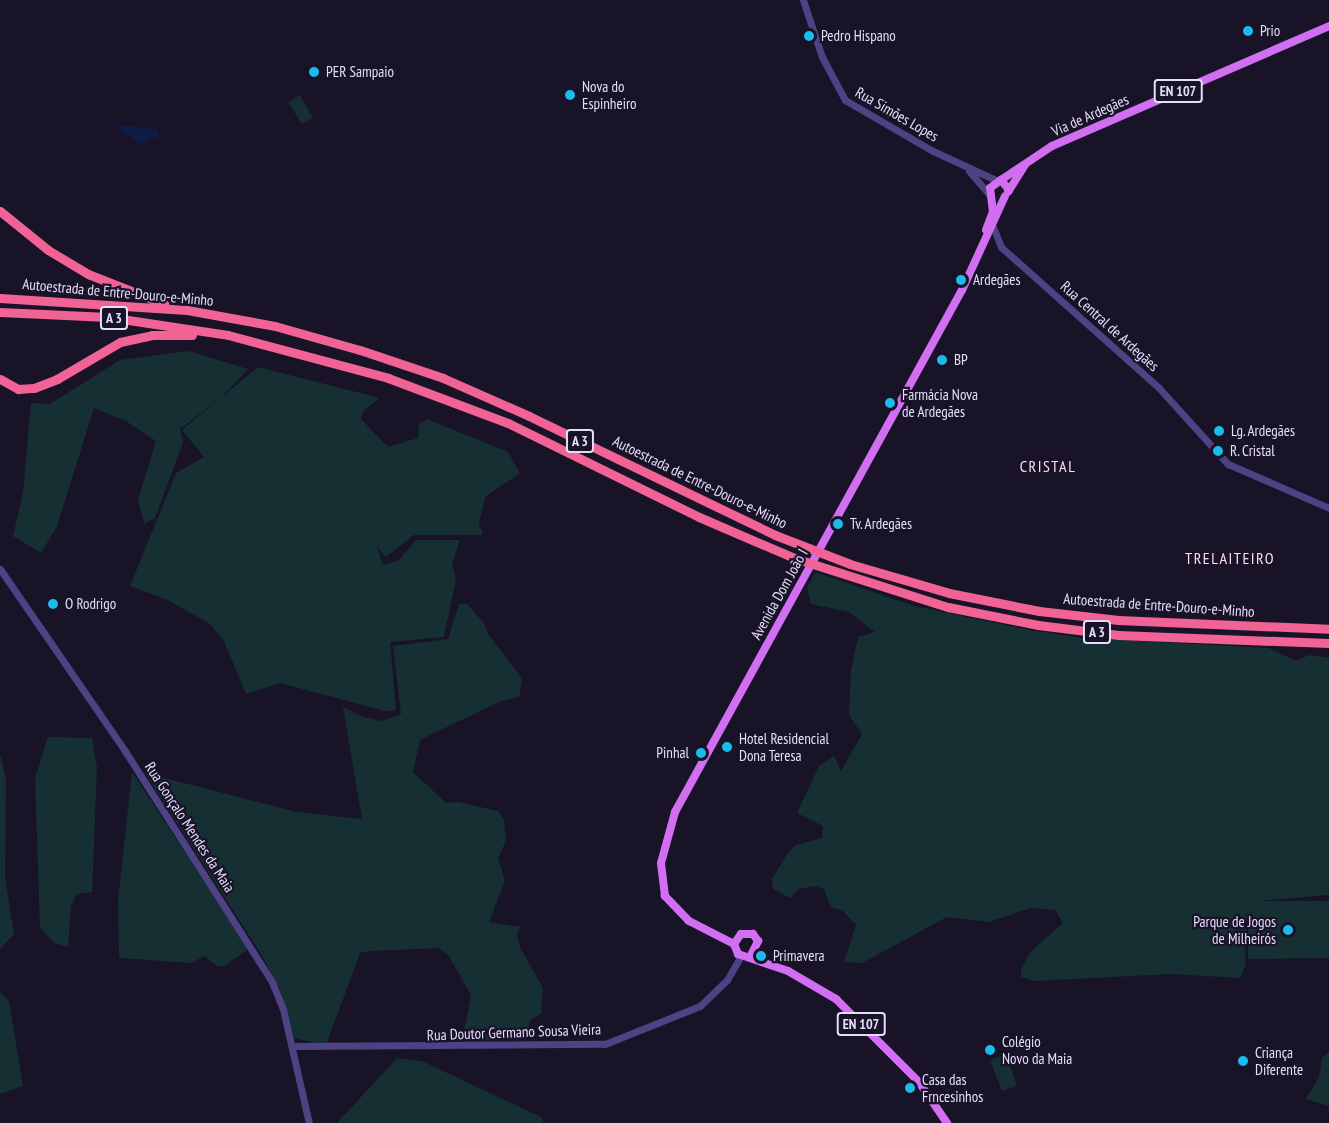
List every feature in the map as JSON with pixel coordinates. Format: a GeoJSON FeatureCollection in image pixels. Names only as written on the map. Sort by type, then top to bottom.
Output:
{"type":"FeatureCollection","features":[{"type":"Feature","properties":{"kind":"highway"},"geometry":{"type":"LineString","coordinates":[[0,211],[48,250],[88,274],[187,310]]}},
{"type":"Feature","properties":{"kind":"highway","name":"Autoestrada de Entre-Douro-e-Minho"},"geometry":{"type":"LineString","coordinates":[[0,298],[187,310],[302,333],[443,378],[529,416],[754,526],[905,581],[983,601],[1083,617],[1329,628]]}},
{"type":"Feature","properties":{"kind":"highway","name":"Autoestrada de Entre-Douro-e-Minho"},"geometry":{"type":"LineString","coordinates":[[0,312],[108,317],[228,335],[356,369],[468,407],[727,530],[826,571],[892,592],[992,617],[1084,631],[1329,643]]}},
{"type":"Feature","properties":{"kind":"highway"},"geometry":{"type":"LineString","coordinates":[[0,379],[18,389],[33,388],[57,379],[108,347],[141,337],[228,335]]}},
{"type":"Feature","properties":{"kind":"main road","name":"Via de Ardegães"},"geometry":{"type":"LineString","coordinates":[[1000,181],[1052,146],[1329,26]]}},
{"type":"Feature","properties":{"kind":"main road","name":"Via de Ardegães"},"geometry":{"type":"LineString","coordinates":[[1007,193],[1029,160]]}},
{"type":"Feature","properties":{"kind":"main road"},"geometry":{"type":"LineString","coordinates":[[990,196],[1000,200],[1007,193],[1000,181]]}},
{"type":"Feature","properties":{"kind":"main road","name":"EN 107"},"geometry":{"type":"LineString","coordinates":[[990,196],[1000,181]]}},
{"type":"Feature","properties":{"kind":"main road","name":"Avenida Dom João I"},"geometry":{"type":"LineString","coordinates":[[734,944],[675,911],[661,884],[661,863],[678,804],[962,290],[1007,193]]}},
{"type":"Feature","properties":{"kind":"main road","name":"Avenida Dom João I"},"geometry":{"type":"LineString","coordinates":[[986,239],[993,212],[990,196]]}},
{"type":"Feature","properties":{"kind":"main road"},"geometry":{"type":"LineString","coordinates":[[741,934],[753,934],[758,945],[751,955],[741,956],[734,944],[741,934]]}},
{"type":"Feature","properties":{"kind":"main road","name":"EN 107"},"geometry":{"type":"LineString","coordinates":[[751,955],[836,999],[919,1082],[947,1123]]}},
{"type":"Feature","properties":{"kind":"street","name":"Rua Simões Lopes"},"geometry":{"type":"LineString","coordinates":[[803,0],[822,57],[845,100],[967,169],[1000,181]]}},
{"type":"Feature","properties":{"kind":"street","name":"Rua Simões Lopes"},"geometry":{"type":"LineString","coordinates":[[967,169],[990,196]]}},
{"type":"Feature","properties":{"kind":"street","name":"Rua Central de Ardegães"},"geometry":{"type":"LineString","coordinates":[[993,227],[1001,247]]}},
{"type":"Feature","properties":{"kind":"street","name":"Rua Central de Ardegães"},"geometry":{"type":"LineString","coordinates":[[986,239],[1001,247],[1159,388],[1228,464],[1329,508]]}},
{"type":"Feature","properties":{"kind":"street","name":"Rua Gonçalo Mendes da Maia"},"geometry":{"type":"LineString","coordinates":[[0,569],[119,743],[245,937],[279,994],[309,1123]]}},
{"type":"Feature","properties":{"kind":"street","name":"Rua Doutor Germano Sousa Vieira"},"geometry":{"type":"LineString","coordinates":[[292,1046],[605,1044],[700,1006],[728,980],[741,956]]}},
{"type":"Feature","properties":{"kind":"green space"},"geometry":{"type":"Polygon","coordinates":[[[300,95],[313,118],[302,124],[288,102],[300,95]]]}},
{"type":"Feature","properties":{"kind":"green space"},"geometry":{"type":"Polygon","coordinates":[[[189,351],[248,369],[221,398],[180,429],[183,442],[155,518],[144,524],[138,500],[156,441],[126,421],[94,408],[57,526],[41,553],[13,536],[23,492],[31,403],[50,404],[120,360],[189,351]]]}},
{"type":"Feature","properties":{"kind":"green space"},"geometry":{"type":"Polygon","coordinates":[[[258,367],[380,398],[363,411],[361,419],[388,447],[418,438],[419,424],[427,419],[508,452],[520,473],[485,497],[479,523],[483,535],[414,535],[386,557],[377,547],[383,565],[398,561],[416,540],[460,540],[452,564],[456,579],[444,637],[390,642],[396,710],[385,711],[280,683],[246,694],[223,639],[210,624],[168,600],[130,586],[176,473],[204,457],[182,430],[258,367]]]}},
{"type":"Feature","properties":{"kind":"green space"},"geometry":{"type":"Polygon","coordinates":[[[815,572],[914,606],[1030,630],[1082,638],[1269,648],[1296,661],[1309,655],[1329,658],[1329,895],[1257,901],[1329,901],[1329,958],[1248,959],[1247,904],[1245,966],[1240,978],[1171,974],[1034,981],[1021,977],[1021,969],[1031,951],[1063,923],[1055,910],[1031,908],[989,922],[947,917],[862,963],[844,962],[856,925],[843,911],[831,907],[824,889],[814,886],[799,889],[790,898],[773,889],[772,879],[787,854],[796,845],[822,838],[823,826],[797,813],[819,766],[834,756],[841,771],[862,734],[849,715],[851,670],[858,637],[875,632],[849,612],[811,604],[807,588],[815,572]]]}},
{"type":"Feature","properties":{"kind":"green space"},"geometry":{"type":"Polygon","coordinates":[[[459,604],[467,604],[484,623],[488,634],[518,673],[522,680],[519,697],[501,701],[420,740],[413,772],[446,803],[458,802],[498,811],[504,819],[506,841],[498,858],[505,881],[489,922],[521,927],[517,934],[520,947],[543,988],[541,1013],[530,1021],[526,1038],[462,1042],[471,996],[449,956],[439,948],[369,951],[360,953],[326,1045],[294,1038],[280,990],[261,954],[145,773],[297,812],[362,819],[343,707],[363,717],[382,721],[401,714],[393,646],[448,639],[459,604]]]}},
{"type":"Feature","properties":{"kind":"green space"},"geometry":{"type":"Polygon","coordinates":[[[48,737],[92,738],[97,768],[92,892],[77,894],[71,906],[68,947],[54,943],[40,927],[35,778],[48,737]]]}},
{"type":"Feature","properties":{"kind":"green space"},"geometry":{"type":"Polygon","coordinates":[[[0,754],[6,779],[5,877],[14,934],[0,949],[0,754]]]}},
{"type":"Feature","properties":{"kind":"green space"},"geometry":{"type":"Polygon","coordinates":[[[132,772],[249,949],[224,966],[217,966],[204,956],[192,963],[119,958],[118,900],[132,772]]]}},
{"type":"Feature","properties":{"kind":"green space"},"geometry":{"type":"Polygon","coordinates":[[[0,992],[9,1001],[23,1086],[0,1094],[0,992]]]}},
{"type":"Feature","properties":{"kind":"green space"},"geometry":{"type":"Polygon","coordinates":[[[1329,1052],[1329,1106],[1306,1099],[1319,1077],[1322,1058],[1329,1052]]]}},
{"type":"Feature","properties":{"kind":"green space"},"geometry":{"type":"Polygon","coordinates":[[[1006,1054],[1017,1086],[1002,1091],[990,1060],[1006,1054]]]}},
{"type":"Feature","properties":{"kind":"green space"},"geometry":{"type":"Polygon","coordinates":[[[397,1058],[422,1061],[541,1117],[544,1123],[337,1123],[397,1058]]]}},
{"type":"Feature","properties":{"kind":"water"},"geometry":{"type":"Polygon","coordinates":[[[118,125],[157,129],[159,136],[142,144],[118,130],[118,125]]]}},
{"type":"Feature","properties":{"kind":"place","name":"Prio"},"geometry":{"type":"Point","coordinates":[1248,31]}},
{"type":"Feature","properties":{"kind":"place","name":"Pedro Hispano"},"geometry":{"type":"Point","coordinates":[809,36]}},
{"type":"Feature","properties":{"kind":"place","name":"PER Sampaio"},"geometry":{"type":"Point","coordinates":[314,72]}},
{"type":"Feature","properties":{"kind":"place","name":"Nova do Espinheiro"},"geometry":{"type":"Point","coordinates":[570,95]}},
{"type":"Feature","properties":{"kind":"place","name":"Ardegães"},"geometry":{"type":"Point","coordinates":[961,280]}},
{"type":"Feature","properties":{"kind":"place","name":"BP"},"geometry":{"type":"Point","coordinates":[942,360]}},
{"type":"Feature","properties":{"kind":"place","name":"Farmácia Nova de Ardegães"},"geometry":{"type":"Point","coordinates":[890,403]}},
{"type":"Feature","properties":{"kind":"place","name":"Lg. Ardegães"},"geometry":{"type":"Point","coordinates":[1219,431]}},
{"type":"Feature","properties":{"kind":"place","name":"R. Cristal"},"geometry":{"type":"Point","coordinates":[1218,451]}},
{"type":"Feature","properties":{"kind":"place","name":"Tv. Ardegães"},"geometry":{"type":"Point","coordinates":[838,524]}},
{"type":"Feature","properties":{"kind":"place","name":"O Rodrigo"},"geometry":{"type":"Point","coordinates":[53,604]}},
{"type":"Feature","properties":{"kind":"place","name":"Hotel Residencial Dona Teresa"},"geometry":{"type":"Point","coordinates":[727,747]}},
{"type":"Feature","properties":{"kind":"place","name":"Pinhal"},"geometry":{"type":"Point","coordinates":[701,753]}},
{"type":"Feature","properties":{"kind":"place","name":"Parque de Jogos de Milheirós"},"geometry":{"type":"Point","coordinates":[1288,930]}},
{"type":"Feature","properties":{"kind":"place","name":"Primavera"},"geometry":{"type":"Point","coordinates":[761,956]}},
{"type":"Feature","properties":{"kind":"place","name":"Colégio Novo da Maia"},"geometry":{"type":"Point","coordinates":[990,1050]}},
{"type":"Feature","properties":{"kind":"place","name":"Criança Diferente"},"geometry":{"type":"Point","coordinates":[1243,1061]}},
{"type":"Feature","properties":{"kind":"place","name":"Casa das Frncesinhos"},"geometry":{"type":"Point","coordinates":[910,1088]}},
{"type":"Feature","properties":{"kind":"district","name":"CRISTAL"},"geometry":{"type":"Point","coordinates":[1048,466]}},
{"type":"Feature","properties":{"kind":"district","name":"TRELAITEIRO"},"geometry":{"type":"Point","coordinates":[1230,558]}}]}
